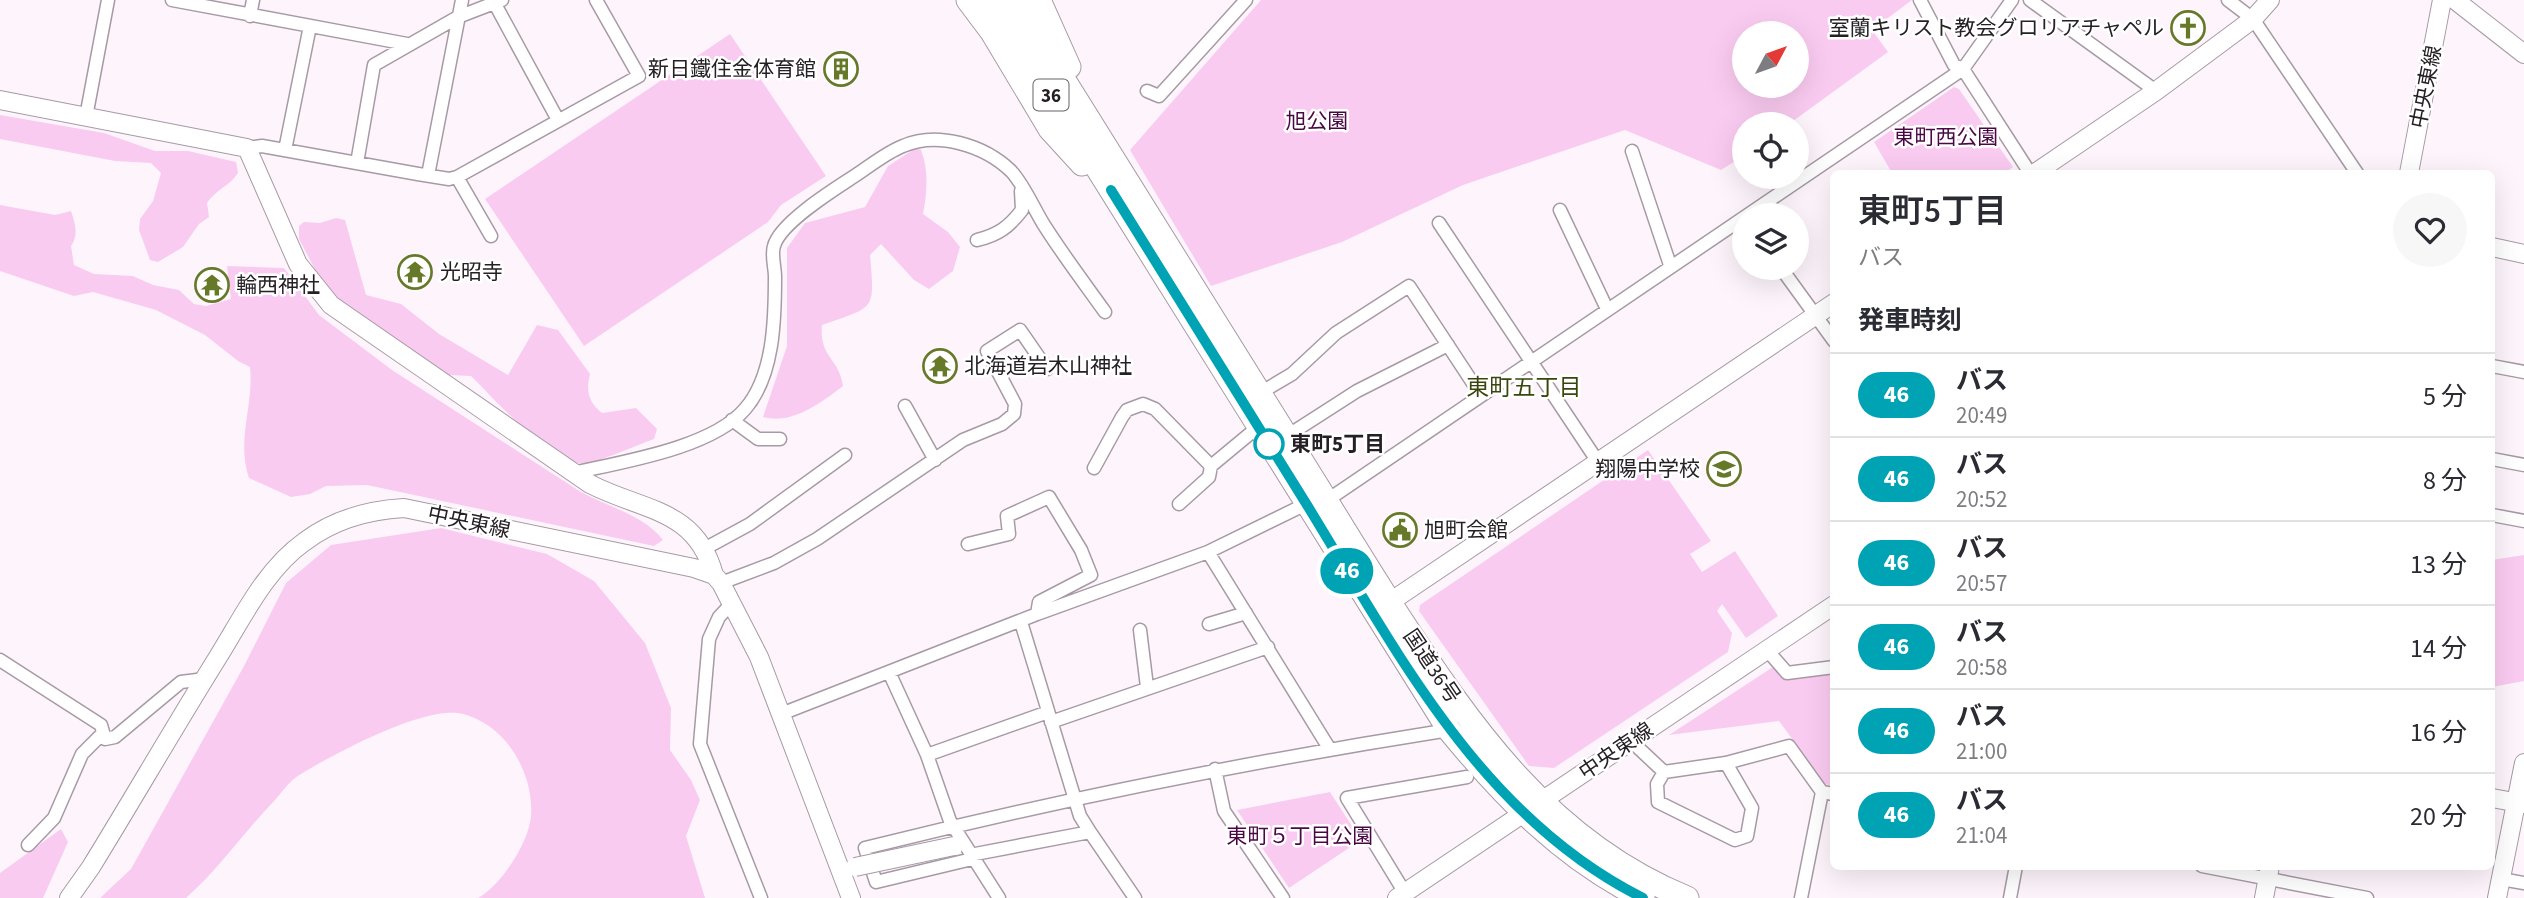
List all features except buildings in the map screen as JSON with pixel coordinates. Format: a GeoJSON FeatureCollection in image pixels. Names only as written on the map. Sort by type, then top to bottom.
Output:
{"type":"FeatureCollection","features":[{"type":"Feature","properties":{"kind":"highway"},"geometry":{"type":"LineString","coordinates":[[968,0],[992,32],[1050,129],[1087,170],[1111,190]]}},
{"type":"Feature","properties":{"kind":"highway","name":"36"},"geometry":{"type":"LineString","coordinates":[[992,0],[1111,190]]}},
{"type":"Feature","properties":{"kind":"highway","name":"36"},"geometry":{"type":"LineString","coordinates":[[1014,0],[1089,120]]}},
{"type":"Feature","properties":{"kind":"highway"},"geometry":{"type":"LineString","coordinates":[[1039,0],[1089,120]]}},
{"type":"Feature","properties":{"kind":"highway","name":"国道36号"},"geometry":{"type":"LineString","coordinates":[[1089,120],[1287,436],[1316,503],[1449,730],[1531,809],[1572,855],[1643,898]]}},
{"type":"Feature","properties":{"kind":"highway","name":"国道36号"},"geometry":{"type":"LineString","coordinates":[[1111,190],[1258,427],[1390,602],[1531,809],[1581,836],[1632,871],[1687,898]]}},
{"type":"Feature","properties":{"kind":"street"},"geometry":{"type":"LineString","coordinates":[[86,117],[108,0]]}},
{"type":"Feature","properties":{"kind":"street"},"geometry":{"type":"LineString","coordinates":[[172,0],[407,44]]}},
{"type":"Feature","properties":{"kind":"street"},"geometry":{"type":"LineString","coordinates":[[250,16],[253,0]]}},
{"type":"Feature","properties":{"kind":"street"},"geometry":{"type":"LineString","coordinates":[[428,175],[462,0]]}},
{"type":"Feature","properties":{"kind":"street"},"geometry":{"type":"LineString","coordinates":[[0,100],[247,148],[285,150],[449,179],[639,76],[596,0]]}},
{"type":"Feature","properties":{"kind":"street"},"geometry":{"type":"LineString","coordinates":[[1147,91],[1159,96],[1246,0]]}},
{"type":"Feature","properties":{"kind":"street"},"geometry":{"type":"LineString","coordinates":[[1920,0],[1954,65],[1963,69],[2030,170]]}},
{"type":"Feature","properties":{"kind":"street"},"geometry":{"type":"LineString","coordinates":[[1762,203],[1963,69],[2012,0]]}},
{"type":"Feature","properties":{"kind":"street"},"geometry":{"type":"LineString","coordinates":[[2030,0],[2156,91]]}},
{"type":"Feature","properties":{"kind":"street"},"geometry":{"type":"LineString","coordinates":[[2228,0],[2253,19],[2355,170]]}},
{"type":"Feature","properties":{"kind":"street"},"geometry":{"type":"LineString","coordinates":[[2037,170],[2156,91],[2253,19],[2270,0]]}},
{"type":"Feature","properties":{"kind":"street","name":"中央東線"},"geometry":{"type":"LineString","coordinates":[[2410,170],[2442,0]]}},
{"type":"Feature","properties":{"kind":"street"},"geometry":{"type":"LineString","coordinates":[[2455,0],[2524,54]]}},
{"type":"Feature","properties":{"kind":"street"},"geometry":{"type":"LineString","coordinates":[[357,163],[374,65],[458,17],[498,2],[558,120]]}},
{"type":"Feature","properties":{"kind":"street"},"geometry":{"type":"LineString","coordinates":[[285,150],[310,26]]}},
{"type":"Feature","properties":{"kind":"street"},"geometry":{"type":"LineString","coordinates":[[573,473],[650,456],[701,438],[744,412],[758,393],[765,371],[772,326],[773,247],[788,224],[902,146],[939,139],[981,152],[1012,172],[1105,313]]}},
{"type":"Feature","properties":{"kind":"street"},"geometry":{"type":"LineString","coordinates":[[247,148],[298,264],[331,305],[573,473],[611,495],[672,517],[690,531],[704,549],[759,657],[847,869],[851,898]]}},
{"type":"Feature","properties":{"kind":"street"},"geometry":{"type":"LineString","coordinates":[[1632,151],[1670,265]]}},
{"type":"Feature","properties":{"kind":"street"},"geometry":{"type":"LineString","coordinates":[[457,177],[491,236]]}},
{"type":"Feature","properties":{"kind":"street"},"geometry":{"type":"LineString","coordinates":[[977,240],[1003,231],[1012,223],[1022,210],[1021,187]]}},
{"type":"Feature","properties":{"kind":"street"},"geometry":{"type":"LineString","coordinates":[[1560,210],[1607,309]]}},
{"type":"Feature","properties":{"kind":"street"},"geometry":{"type":"LineString","coordinates":[[1439,223],[1533,360],[1598,462]]}},
{"type":"Feature","properties":{"kind":"street"},"geometry":{"type":"LineString","coordinates":[[781,714],[1037,614],[1208,552],[1316,503],[1533,360],[1732,223]]}},
{"type":"Feature","properties":{"kind":"street"},"geometry":{"type":"LineString","coordinates":[[2495,248],[2524,254]]}},
{"type":"Feature","properties":{"kind":"street"},"geometry":{"type":"LineString","coordinates":[[1789,280],[1830,336]]}},
{"type":"Feature","properties":{"kind":"street"},"geometry":{"type":"LineString","coordinates":[[1260,393],[1292,374],[1336,333],[1409,286],[1480,394]]}},
{"type":"Feature","properties":{"kind":"street"},"geometry":{"type":"LineString","coordinates":[[1390,602],[1830,306]]}},
{"type":"Feature","properties":{"kind":"street"},"geometry":{"type":"LineString","coordinates":[[718,579],[774,563],[817,539],[963,440],[1002,424],[1014,414],[1015,404],[987,351],[1020,330],[1047,369]]}},
{"type":"Feature","properties":{"kind":"street"},"geometry":{"type":"LineString","coordinates":[[1287,436],[1357,391],[1448,345]]}},
{"type":"Feature","properties":{"kind":"street"},"geometry":{"type":"LineString","coordinates":[[2495,367],[2524,372]]}},
{"type":"Feature","properties":{"kind":"street"},"geometry":{"type":"LineString","coordinates":[[1094,468],[1122,417],[1128,410],[1143,404],[1155,409],[1211,466]]}},
{"type":"Feature","properties":{"kind":"street"},"geometry":{"type":"LineString","coordinates":[[905,406],[935,460]]}},
{"type":"Feature","properties":{"kind":"street"},"geometry":{"type":"LineString","coordinates":[[732,420],[758,439],[780,439]]}},
{"type":"Feature","properties":{"kind":"street"},"geometry":{"type":"LineString","coordinates":[[1179,503],[1209,477],[1211,466],[1258,427]]}},
{"type":"Feature","properties":{"kind":"street"},"geometry":{"type":"LineString","coordinates":[[704,549],[750,524],[845,455]]}},
{"type":"Feature","properties":{"kind":"street"},"geometry":{"type":"LineString","coordinates":[[2495,460],[2524,465]]}},
{"type":"Feature","properties":{"kind":"street"},"geometry":{"type":"LineString","coordinates":[[968,544],[1009,534],[1007,516],[1049,497],[1081,550],[1091,575],[1039,602],[1037,614]]}},
{"type":"Feature","properties":{"kind":"street","name":"中央東線"},"geometry":{"type":"LineString","coordinates":[[69,898],[91,867],[265,581],[282,561],[321,530],[370,512],[404,509],[694,568],[718,579]]}},
{"type":"Feature","properties":{"kind":"street"},"geometry":{"type":"LineString","coordinates":[[2495,516],[2524,522]]}},
{"type":"Feature","properties":{"kind":"street"},"geometry":{"type":"LineString","coordinates":[[1208,552],[1329,748]]}},
{"type":"Feature","properties":{"kind":"street"},"geometry":{"type":"LineString","coordinates":[[732,603],[719,617],[709,639],[701,744],[761,898]]}},
{"type":"Feature","properties":{"kind":"street","name":"中央東線"},"geometry":{"type":"LineString","coordinates":[[1401,895],[1830,608]]}},
{"type":"Feature","properties":{"kind":"street"},"geometry":{"type":"LineString","coordinates":[[1209,624],[1246,613]]}},
{"type":"Feature","properties":{"kind":"street"},"geometry":{"type":"LineString","coordinates":[[1021,622],[1074,797],[1090,832],[1135,898]]}},
{"type":"Feature","properties":{"kind":"street"},"geometry":{"type":"LineString","coordinates":[[1140,631],[1147,687]]}},
{"type":"Feature","properties":{"kind":"street"},"geometry":{"type":"LineString","coordinates":[[927,755],[1268,647]]}},
{"type":"Feature","properties":{"kind":"street"},"geometry":{"type":"LineString","coordinates":[[1767,650],[1787,673],[1830,668]]}},
{"type":"Feature","properties":{"kind":"street"},"geometry":{"type":"LineString","coordinates":[[0,660],[101,725],[104,739],[114,737],[181,682],[205,679]]}},
{"type":"Feature","properties":{"kind":"street"},"geometry":{"type":"LineString","coordinates":[[889,672],[927,755],[965,851],[999,898]]}},
{"type":"Feature","properties":{"kind":"street"},"geometry":{"type":"LineString","coordinates":[[965,851],[876,882],[865,848],[1074,797],[1329,748],[1449,730]]}},
{"type":"Feature","properties":{"kind":"street"},"geometry":{"type":"LineString","coordinates":[[28,845],[54,818],[82,754],[103,733]]}},
{"type":"Feature","properties":{"kind":"street"},"geometry":{"type":"LineString","coordinates":[[1630,741],[1664,772]]}},
{"type":"Feature","properties":{"kind":"street"},"geometry":{"type":"LineString","coordinates":[[1664,772],[1726,763],[1789,746],[1828,793],[1801,898]]}},
{"type":"Feature","properties":{"kind":"street"},"geometry":{"type":"LineString","coordinates":[[1664,772],[1657,784],[1658,802],[1735,840],[1747,836],[1752,808],[1726,763]]}},
{"type":"Feature","properties":{"kind":"street"},"geometry":{"type":"LineString","coordinates":[[2497,898],[2518,826],[2524,763]]}},
{"type":"Feature","properties":{"kind":"street"},"geometry":{"type":"LineString","coordinates":[[1215,769],[1224,811],[1283,898]]}},
{"type":"Feature","properties":{"kind":"street"},"geometry":{"type":"LineString","coordinates":[[1401,895],[1347,798],[1467,777]]}},
{"type":"Feature","properties":{"kind":"street"},"geometry":{"type":"LineString","coordinates":[[2495,799],[2520,803]]}},
{"type":"Feature","properties":{"kind":"street"},"geometry":{"type":"LineString","coordinates":[[847,869],[1090,832]]}},
{"type":"Feature","properties":{"kind":"street"},"geometry":{"type":"LineString","coordinates":[[2010,898],[2015,870]]}},
{"type":"Feature","properties":{"kind":"street"},"geometry":{"type":"LineString","coordinates":[[2240,870],[2269,873],[2367,898]]}},
{"type":"Feature","properties":{"kind":"street"},"geometry":{"type":"LineString","coordinates":[[2264,898],[2269,873]]}},
{"type":"Feature","properties":{"kind":"street"},"geometry":{"type":"LineString","coordinates":[[2501,879],[2524,883]]}},
{"type":"Feature","properties":{"kind":"green space","name":"旭公園"},"geometry":{"type":"Polygon","coordinates":[[[1261,0],[1912,0],[1872,30],[1888,52],[1806,112],[1732,112],[1732,163],[1721,170],[1625,130],[1463,185],[1342,242],[1211,286],[1130,150],[1261,0]]]}},
{"type":"Feature","properties":{"kind":"green space"},"geometry":{"type":"Polygon","coordinates":[[[730,34],[826,176],[781,205],[768,222],[584,346],[485,199],[730,34]]]}},
{"type":"Feature","properties":{"kind":"green space","name":"東町西公園"},"geometry":{"type":"Polygon","coordinates":[[[1954,87],[1959,89],[2013,167],[2009,170],[1890,170],[1874,142],[1954,87]]]}},
{"type":"Feature","properties":{"kind":"green space"},"geometry":{"type":"Polygon","coordinates":[[[0,115],[104,133],[155,151],[188,151],[236,162],[238,173],[207,203],[209,217],[199,224],[183,247],[158,262],[150,260],[139,230],[140,219],[153,201],[161,173],[151,163],[115,161],[0,139],[0,115]]]}},
{"type":"Feature","properties":{"kind":"green space"},"geometry":{"type":"Polygon","coordinates":[[[916,148],[921,150],[926,174],[923,214],[948,232],[960,247],[953,271],[929,289],[914,280],[881,244],[870,255],[872,287],[868,304],[862,310],[822,325],[823,344],[838,369],[843,386],[806,411],[785,418],[763,417],[787,346],[787,248],[805,223],[865,207],[888,166],[916,148]]]}},
{"type":"Feature","properties":{"kind":"green space"},"geometry":{"type":"Polygon","coordinates":[[[0,205],[55,215],[71,211],[76,229],[71,246],[74,265],[94,274],[133,276],[153,285],[179,290],[194,304],[206,306],[231,299],[227,266],[284,268],[319,315],[392,370],[581,492],[646,524],[663,540],[654,546],[367,485],[326,486],[310,494],[291,497],[249,478],[244,450],[250,367],[205,335],[156,310],[93,292],[74,296],[0,271],[0,205]]]}},
{"type":"Feature","properties":{"kind":"green space"},"geometry":{"type":"Polygon","coordinates":[[[336,218],[345,220],[366,295],[401,304],[439,334],[508,375],[537,325],[558,330],[590,374],[589,395],[597,409],[602,413],[636,408],[657,429],[654,439],[589,463],[576,463],[560,456],[526,431],[471,376],[448,375],[362,321],[323,285],[299,239],[299,226],[304,222],[320,223],[336,218]]]}},
{"type":"Feature","properties":{"kind":"green space","name":"翔陽中学校"},"geometry":{"type":"Polygon","coordinates":[[[1648,450],[1711,541],[1690,554],[1702,572],[1735,551],[1778,616],[1746,638],[1722,604],[1717,611],[1732,633],[1728,652],[1554,768],[1529,766],[1419,611],[1420,605],[1648,450]]]}},
{"type":"Feature","properties":{"kind":"green space"},"geometry":{"type":"Polygon","coordinates":[[[441,528],[547,554],[594,581],[645,643],[671,708],[670,750],[691,780],[700,800],[686,836],[705,898],[478,898],[496,884],[519,850],[529,826],[531,800],[522,768],[504,740],[478,720],[463,714],[447,713],[427,716],[380,733],[297,776],[186,898],[100,898],[131,869],[244,666],[286,583],[331,545],[441,528]]]}},
{"type":"Feature","properties":{"kind":"green space"},"geometry":{"type":"Polygon","coordinates":[[[2524,555],[2524,681],[2495,686],[2495,560],[2524,555]]]}},
{"type":"Feature","properties":{"kind":"green space"},"geometry":{"type":"Polygon","coordinates":[[[1773,667],[1787,679],[1830,673],[1830,785],[1825,784],[1779,721],[1669,735],[1773,667]]]}},
{"type":"Feature","properties":{"kind":"green space","name":"東町５丁目公園"},"geometry":{"type":"Polygon","coordinates":[[[1330,792],[1361,840],[1289,888],[1237,810],[1330,792]]]}},
{"type":"Feature","properties":{"kind":"green space"},"geometry":{"type":"Polygon","coordinates":[[[61,829],[68,842],[43,898],[0,898],[0,873],[61,829]]]}},
{"type":"Feature","properties":{"kind":"bus line","name":"46"},"geometry":{"type":"LineString","coordinates":[[1111,190],[1449,731],[1522,814],[1572,855],[1619,886],[1643,898]]}},
{"type":"Feature","properties":{"kind":"place","name":"室蘭キリスト教会グロリアチャペル"},"geometry":{"type":"Point","coordinates":[2188,28]}},
{"type":"Feature","properties":{"kind":"place","name":"新日鐵住金体育館"},"geometry":{"type":"Point","coordinates":[841,69]}},
{"type":"Feature","properties":{"kind":"place","name":"光昭寺"},"geometry":{"type":"Point","coordinates":[415,272]}},
{"type":"Feature","properties":{"kind":"place","name":"輪西神社"},"geometry":{"type":"Point","coordinates":[212,285]}},
{"type":"Feature","properties":{"kind":"place","name":"北海道岩木山神社"},"geometry":{"type":"Point","coordinates":[940,366]}},
{"type":"Feature","properties":{"kind":"place","name":"東町5丁目"},"geometry":{"type":"Point","coordinates":[1269,444]}},
{"type":"Feature","properties":{"kind":"place","name":"翔陽中学校"},"geometry":{"type":"Point","coordinates":[1724,469]}},
{"type":"Feature","properties":{"kind":"place","name":"旭町会館"},"geometry":{"type":"Point","coordinates":[1400,530]}},
{"type":"Feature","properties":{"kind":"district","name":"東町五丁目"},"geometry":{"type":"Point","coordinates":[1524,387]}}]}
